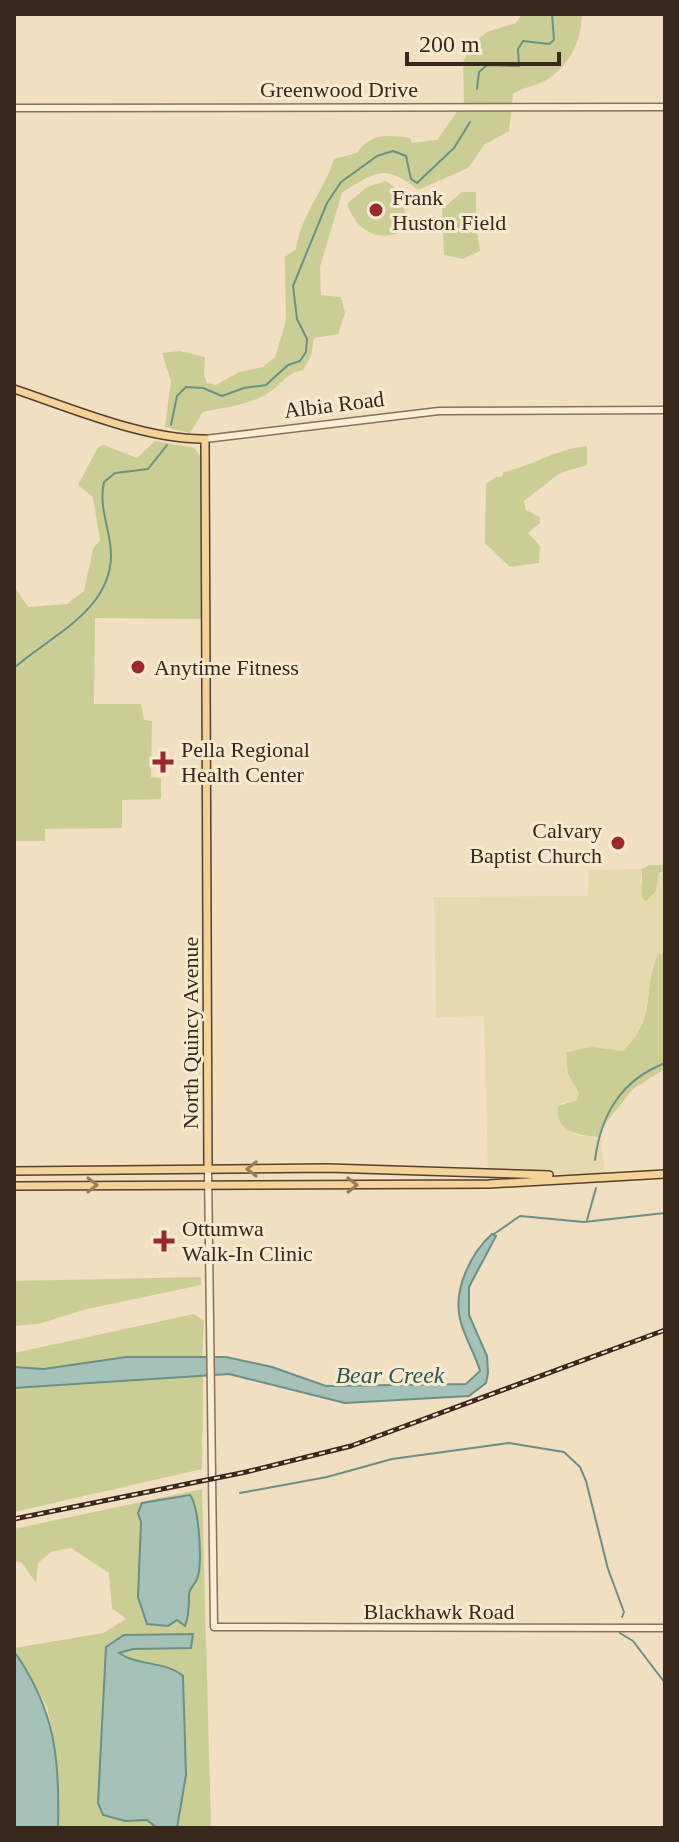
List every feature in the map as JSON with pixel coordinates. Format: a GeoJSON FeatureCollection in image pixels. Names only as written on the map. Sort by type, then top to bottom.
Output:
{"type":"FeatureCollection","features":[{"type":"Feature","properties":{"kind":"main road","name":"Albia Road"},"geometry":{"type":"LineString","coordinates":[[14,389],[186,439],[205,439]]}},
{"type":"Feature","properties":{"kind":"main road"},"geometry":{"type":"LineString","coordinates":[[186,439],[200,451],[205,462]]}},
{"type":"Feature","properties":{"kind":"main road","name":"North Quincy Avenue"},"geometry":{"type":"LineString","coordinates":[[205,439],[208,1169]]}},
{"type":"Feature","properties":{"kind":"main road"},"geometry":{"type":"LineString","coordinates":[[14,1171],[208,1169],[498,1172],[567,1177]]}},
{"type":"Feature","properties":{"kind":"main road"},"geometry":{"type":"LineString","coordinates":[[14,1186],[489,1184],[567,1177],[665,1174]]}},
{"type":"Feature","properties":{"kind":"street","name":"Greenwood Drive"},"geometry":{"type":"LineString","coordinates":[[14,108],[665,107]]}},
{"type":"Feature","properties":{"kind":"street","name":"Albia Road"},"geometry":{"type":"LineString","coordinates":[[205,439],[439,411],[665,410]]}},
{"type":"Feature","properties":{"kind":"street","name":"North Quincy Avenue"},"geometry":{"type":"LineString","coordinates":[[208,1169],[214,1627]]}},
{"type":"Feature","properties":{"kind":"street","name":"Blackhawk Road"},"geometry":{"type":"LineString","coordinates":[[214,1627],[665,1628]]}},
{"type":"Feature","properties":{"kind":"shaded area"},"geometry":{"type":"Polygon","coordinates":[[[642,869],[640,882],[656,891],[657,877],[665,871],[665,954],[658,954],[652,967],[643,1031],[623,1051],[592,1047],[566,1052],[568,1074],[579,1093],[577,1100],[561,1103],[561,1124],[579,1136],[601,1137],[605,1176],[488,1171],[484,1016],[436,1017],[434,897],[588,896],[589,870],[642,869]]]}},
{"type":"Feature","properties":{"kind":"green space"},"geometry":{"type":"Polygon","coordinates":[[[522,14],[582,14],[577,42],[563,66],[548,79],[513,94],[509,131],[484,145],[468,168],[418,190],[398,176],[381,174],[363,180],[342,193],[320,267],[321,295],[341,297],[345,313],[338,334],[314,338],[311,356],[303,370],[289,376],[264,396],[203,412],[190,433],[165,427],[171,381],[162,353],[180,351],[205,357],[207,383],[216,385],[239,372],[263,367],[275,357],[286,321],[285,257],[296,249],[302,226],[334,159],[357,153],[362,146],[380,137],[410,138],[412,143],[437,140],[464,102],[463,62],[474,43],[487,32],[516,23],[522,14]]]}},
{"type":"Feature","properties":{"kind":"green space","name":"Frank Huston Field"},"geometry":{"type":"Polygon","coordinates":[[[386,181],[394,187],[409,221],[396,234],[379,235],[365,230],[347,204],[367,187],[386,181]]]}},
{"type":"Feature","properties":{"kind":"green space"},"geometry":{"type":"Polygon","coordinates":[[[462,192],[476,192],[476,216],[466,216],[466,230],[477,230],[480,251],[463,259],[444,255],[442,209],[462,192]]]}},
{"type":"Feature","properties":{"kind":"green space"},"geometry":{"type":"Polygon","coordinates":[[[155,441],[194,448],[205,462],[204,619],[95,618],[94,704],[141,704],[144,720],[152,721],[151,777],[161,778],[161,799],[122,800],[122,828],[45,829],[45,841],[14,841],[14,586],[28,607],[67,604],[84,591],[93,549],[100,540],[93,497],[78,485],[98,447],[104,445],[137,458],[155,441]]]}},
{"type":"Feature","properties":{"kind":"green space"},"geometry":{"type":"Polygon","coordinates":[[[587,446],[587,465],[560,473],[524,501],[526,510],[540,517],[540,523],[528,533],[540,546],[539,563],[510,567],[485,543],[486,484],[496,477],[502,477],[503,472],[565,450],[587,446]]]}},
{"type":"Feature","properties":{"kind":"green space"},"geometry":{"type":"Polygon","coordinates":[[[649,865],[665,865],[665,871],[659,873],[656,891],[646,901],[642,898],[642,869],[649,865]]]}},
{"type":"Feature","properties":{"kind":"green space"},"geometry":{"type":"Polygon","coordinates":[[[658,954],[665,954],[665,1069],[633,1089],[601,1129],[601,1137],[570,1131],[560,1122],[558,1115],[558,1106],[577,1100],[579,1093],[568,1074],[566,1052],[592,1047],[623,1051],[634,1038],[645,1015],[650,980],[658,954]]]}},
{"type":"Feature","properties":{"kind":"green space"},"geometry":{"type":"Polygon","coordinates":[[[201,1277],[201,1285],[87,1309],[38,1324],[14,1326],[14,1281],[201,1277]]]}},
{"type":"Feature","properties":{"kind":"green space"},"geometry":{"type":"Polygon","coordinates":[[[194,1314],[204,1321],[202,1358],[126,1357],[44,1369],[14,1367],[14,1353],[194,1314]]]}},
{"type":"Feature","properties":{"kind":"green space"},"geometry":{"type":"Polygon","coordinates":[[[203,1376],[202,1469],[14,1512],[14,1388],[203,1376]]]}},
{"type":"Feature","properties":{"kind":"green space"},"geometry":{"type":"Polygon","coordinates":[[[202,1489],[211,1828],[58,1828],[56,1749],[47,1707],[14,1648],[103,1633],[126,1619],[112,1608],[109,1573],[71,1548],[51,1552],[38,1563],[36,1583],[22,1563],[14,1561],[14,1529],[202,1489]]]}},
{"type":"Feature","properties":{"kind":"water"},"geometry":{"type":"Polygon","coordinates":[[[492,1234],[496,1236],[469,1287],[469,1315],[487,1356],[488,1373],[486,1383],[469,1396],[345,1403],[229,1374],[14,1388],[14,1367],[44,1369],[126,1357],[226,1357],[272,1367],[326,1386],[466,1384],[480,1371],[462,1326],[459,1296],[471,1261],[492,1234]]]}},
{"type":"Feature","properties":{"kind":"water"},"geometry":{"type":"Polygon","coordinates":[[[190,1495],[198,1523],[200,1561],[197,1579],[189,1594],[185,1626],[177,1620],[168,1626],[147,1624],[138,1597],[141,1522],[138,1513],[142,1503],[190,1495]]]}},
{"type":"Feature","properties":{"kind":"water"},"geometry":{"type":"Polygon","coordinates":[[[193,1634],[191,1648],[133,1649],[119,1653],[168,1668],[183,1676],[186,1775],[177,1828],[157,1828],[147,1820],[125,1821],[103,1815],[98,1803],[106,1647],[124,1635],[193,1634]]]}},
{"type":"Feature","properties":{"kind":"water"},"geometry":{"type":"Polygon","coordinates":[[[14,1651],[38,1694],[52,1735],[58,1779],[58,1828],[14,1828],[14,1651]]]}},
{"type":"Feature","properties":{"kind":"waterway"},"geometry":{"type":"LineString","coordinates":[[477,89],[479,72],[487,65],[519,66],[518,49],[523,41],[549,44],[554,40],[552,14]]}},
{"type":"Feature","properties":{"kind":"waterway"},"geometry":{"type":"LineString","coordinates":[[171,425],[177,396],[186,387],[203,388],[222,396],[244,388],[266,385],[288,365],[300,361],[306,352],[307,339],[297,319],[293,286],[327,203],[341,182],[377,156],[393,151],[406,156],[411,179],[417,183],[454,148],[470,122]]}},
{"type":"Feature","properties":{"kind":"waterway"},"geometry":{"type":"LineString","coordinates":[[14,668],[76,620],[101,592],[111,555],[103,501],[104,482],[115,473],[148,469],[167,445]]}},
{"type":"Feature","properties":{"kind":"waterway"},"geometry":{"type":"LineString","coordinates":[[595,1160],[602,1127],[616,1100],[637,1079],[665,1063]]}},
{"type":"Feature","properties":{"kind":"waterway"},"geometry":{"type":"LineString","coordinates":[[587,1220],[596,1188]]}},
{"type":"Feature","properties":{"kind":"waterway","name":"Bear Creek"},"geometry":{"type":"LineString","coordinates":[[494,1234],[520,1216],[584,1222],[665,1213]]}},
{"type":"Feature","properties":{"kind":"waterway"},"geometry":{"type":"LineString","coordinates":[[240,1493],[327,1477],[392,1459],[509,1443],[564,1452],[580,1467],[586,1481],[608,1569],[624,1612],[622,1617]]}},
{"type":"Feature","properties":{"kind":"waterway"},"geometry":{"type":"LineString","coordinates":[[620,1633],[633,1641],[665,1683]]}},
{"type":"Feature","properties":{"kind":"railway"},"geometry":{"type":"LineString","coordinates":[[14,1519],[246,1472],[351,1446],[665,1330]]}},
{"type":"Feature","properties":{"kind":"place","name":"Frank Huston Field"},"geometry":{"type":"Point","coordinates":[376,210]}},
{"type":"Feature","properties":{"kind":"place","name":"Anytime Fitness"},"geometry":{"type":"Point","coordinates":[138,667]}},
{"type":"Feature","properties":{"kind":"place","name":"Pella Regional Health Center"},"geometry":{"type":"Point","coordinates":[163,762]}},
{"type":"Feature","properties":{"kind":"place","name":"Calvary Baptist Church"},"geometry":{"type":"Point","coordinates":[618,843]}},
{"type":"Feature","properties":{"kind":"place","name":"Ottumwa Walk-In Clinic"},"geometry":{"type":"Point","coordinates":[164,1241]}}]}
